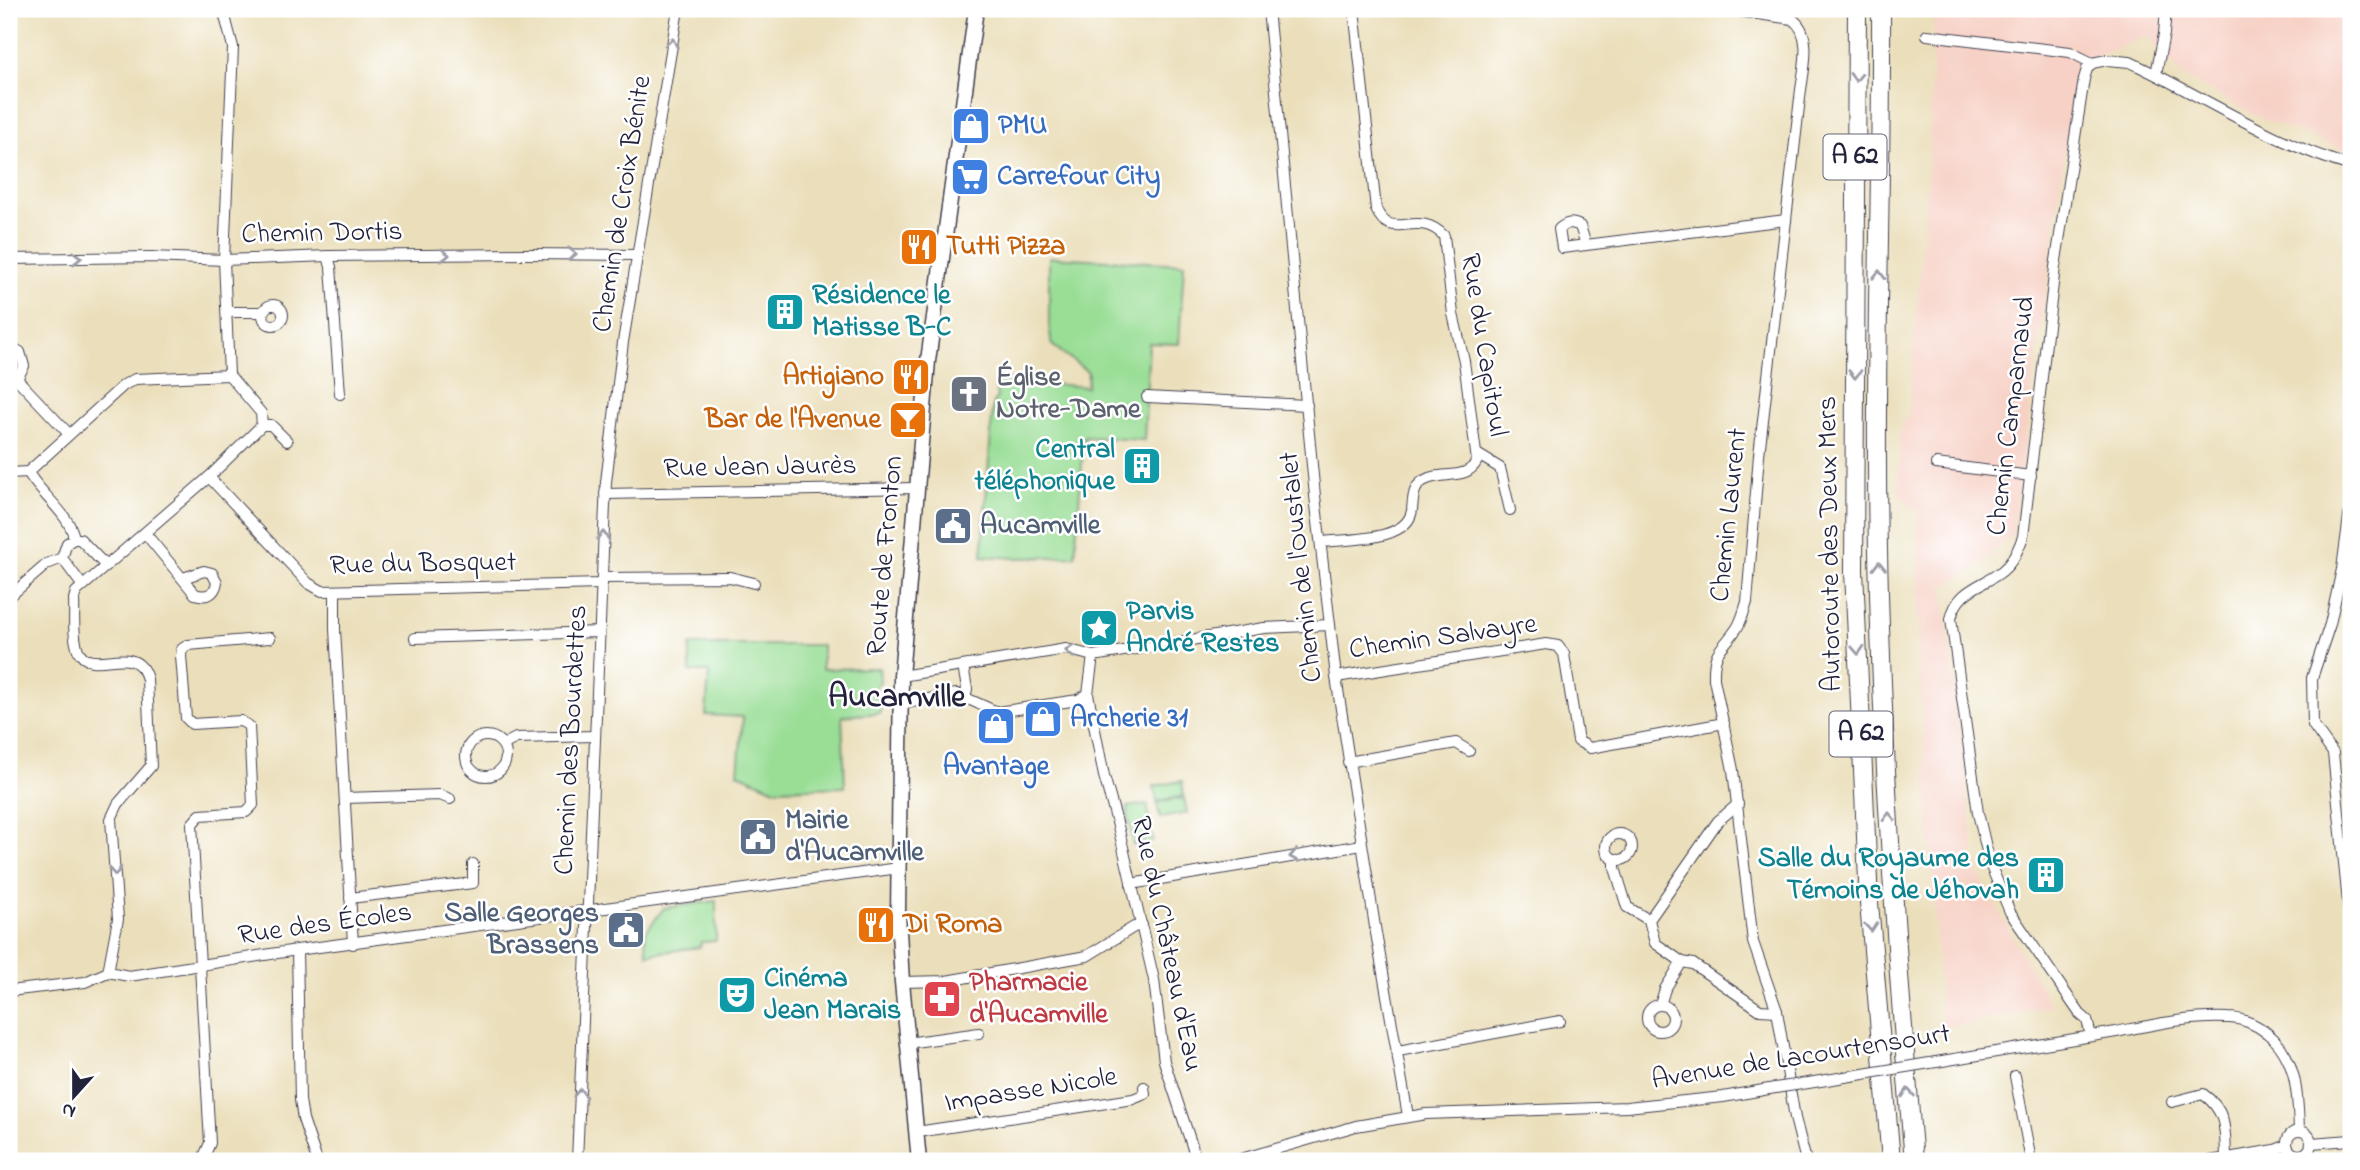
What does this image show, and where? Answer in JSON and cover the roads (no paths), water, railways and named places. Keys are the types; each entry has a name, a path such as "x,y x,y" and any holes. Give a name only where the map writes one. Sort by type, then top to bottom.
{"highway":[{"name":"Autoroute des Deux Mers","path":"1857,9 1854,571 1869,903 1891,1161"},
{"name":"Autoroute des Deux Mers","path":"1881,9 1877,466 1879,570 1893,900 1914,1161"}],"main road":[{"name":"Route de Fronton","path":"919,1161 902,982 899,868 901,676 922,415 976,9"}],"street":[{"path":"223,9 233,47 224,260 229,375 261,413 262,425"},
{"name":"Chemin de Croix Bénite","path":"615,406 678,9"},
{"name":"Chemin de l'Oustalet","path":"1268,9 1336,677 1408,1116"},
{"name":"Rue du Capitoul","path":"1322,542 1389,534 1401,529 1410,519 1413,494 1421,482 1466,473 1474,468 1477,461 1464,361 1453,314 1444,236 1436,227 1427,223 1393,226 1380,218 1376,209 1354,9"},
{"name":"Chemin Laurent","path":"1723,9 1792,19 1800,25 1805,39 1759,455 1747,602 1742,620 1717,652 1714,678 1738,804 1753,942 1777,1011 1795,1118 1806,1161"},
{"path":"2156,74 2166,9"},
{"path":"1927,35 2070,52 2092,63 2107,60 2130,62 2272,137 2320,157 2351,166"},
{"name":"Chemin Camparnaud","path":"2091,1036 2087,1020 2080,1014 2010,912 1990,864 1978,813 1951,619 1963,594 2002,571 2018,552 2023,537 2055,267 2084,79 2092,63"},
{"path":"1586,245 1786,220"},
{"name":"Chemin Dortis","path":"9,259 150,257 224,260 526,254 637,256"},
{"path":"328,256 340,394"},
{"path":"227,313 263,312"},
{"path":"9,346 20,352 23,359 22,373 13,380 68,433"},
{"path":"9,473 28,472 68,433 124,385 135,379 229,375"},
{"path":"1147,397 1307,405"},
{"name":"Chemin des Bourdettes","path":"577,1161 605,494 615,406"},
{"path":"108,972 118,919 111,818 118,804 151,765 147,679 144,669 132,660 93,661 85,659 78,651 74,599 76,592 209,477 262,425 271,425 287,441"},
{"path":"1477,454 1500,468 1510,510"},
{"path":"1936,464 2031,475"},
{"path":"28,472 37,487 69,523 74,539"},
{"name":"Rue du Bosquet","path":"209,477 308,583 322,592 730,577 754,583"},
{"path":"2351,483 2342,569 2330,624 2312,678 2313,725 2333,754 2351,933"},
{"name":"Rue Jean Jaurès","path":"605,494 916,488"},
{"path":"145,533 183,578"},
{"path":"9,597 47,564 62,558 67,543 74,539 80,539 105,565"},
{"path":"62,558 82,585"},
{"path":"335,592 353,944"},
{"path":"901,676 1066,649 1093,656 1264,628 1330,625"},
{"path":"415,638 599,632"},
{"path":"202,1161 210,1143 192,824 201,815 246,812 253,805 248,726 242,721 192,724 186,718 181,656 182,649 188,645 270,638"},
{"name":"Chemin Salvayre","path":"1336,677 1546,644 1559,646 1564,654 1578,741 1590,748 1724,723"},
{"name":"Rue du Château d'Eau","path":"1093,656 1088,694 1104,776 1158,997 1164,1061 1197,1161"},
{"path":"963,666 967,689 965,697"},
{"path":"900,704 957,695 997,712 1078,700 1088,694"},
{"path":"503,745 516,738 595,736"},
{"path":"493,737 503,745 506,751 505,764 496,773 477,773 468,764 467,751 474,740 493,737"},
{"path":"1348,762 1456,743 1469,751"},
{"path":"345,798 440,796 450,799"},
{"path":"1649,920 1718,821 1738,804"},
{"path":"1131,884 1362,845"},
{"path":"1615,859 1615,869 1627,907 1649,920 1655,943 1682,962 1693,964 1760,1010 1777,1011"},
{"path":"350,898 473,883 473,864"},
{"name":"Rue des Écoles","path":"9,991 85,982 108,972 129,976 297,950 899,868"},
{"path":"902,982 946,981 1087,956 1134,927 1142,925"},
{"path":"297,950 300,1100 303,1119 317,1161"},
{"path":"1660,1005 1665,989 1682,962"},
{"path":"2080,1014 2080,1038"},
{"name":"Avenue de Lacourtensourt","path":"1234,1161 1356,1126 1408,1116 1627,1107 1723,1097 2204,1018 2230,1018 2249,1022 2266,1032 2281,1046 2291,1064 2299,1131"},
{"path":"1398,1051 1560,1021"},
{"path":"907,1043 979,1033"},
{"path":"2015,1076 2031,1161"},
{"name":"Impasse Nicole","path":"916,1132 1133,1099 1145,1094 1144,1087"},
{"path":"2172,1102 2203,1094 2216,1103 2224,1122 2227,1158"},
{"path":"2210,1161 2275,1150 2287,1145 2291,1133 2299,1131 2306,1133 2311,1143 2301,1158 2287,1145"},
{"path":"2311,1143 2351,1140"}],"place":[{"name":"PMU","path":"971,126"},
{"name":"Carrefour City","path":"970,177"},
{"name":"Tutti Pizza","path":"919,247"},
{"name":"Résidence le Matisse B-C","path":"785,312"},
{"name":"Artigiano","path":"911,377"},
{"name":"Église Notre-Dame","path":"969,394"},
{"name":"Bar de l'Avenue","path":"908,420"},
{"name":"Central téléphonique","path":"1142,466"},
{"name":"Aucamville","path":"953,526"},
{"name":"Parvis André Restes","path":"1099,628"},
{"name":"Archerie 31","path":"1043,719"},
{"name":"Avantage","path":"996,726"},
{"name":"Mairie d'Aucamville","path":"758,837"},
{"name":"Salle du Royaume des Témoins de Jéhovah","path":"2046,875"},
{"name":"Di Roma","path":"876,925"},
{"name":"Salle Georges Brassens","path":"626,930"},
{"name":"Cinéma Jean Marais","path":"737,995"},
{"name":"Pharmacie d'Aucamville","path":"942,999"}],"district":[{"name":"Aucamville","path":"897,698"}]}
